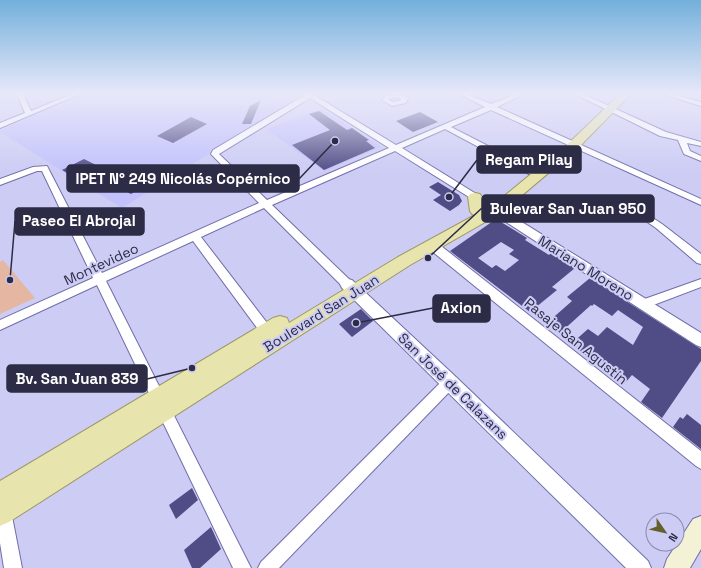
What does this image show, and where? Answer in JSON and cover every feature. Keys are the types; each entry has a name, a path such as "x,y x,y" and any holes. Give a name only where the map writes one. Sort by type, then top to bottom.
{"main road":[{"name":"Boulevard San Juan","path":"1,506 162,403 350,288 415,244 484,206 500,199 532,172 571,143 594,121"},
{"name":"Boulevard San Juan","path":"162,403 267,332 432,245 571,143"},
{"path":"676,568 701,527"}],"street":[{"path":"0,126 14,121"},
{"name":"San José de Calazans","path":"267,121 215,154 350,288 450,382 641,568"},
{"name":"Mariano Moreno","path":"352,121 484,206 701,341"},
{"name":"Montevideo","path":"0,325 265,204 457,121"},
{"path":"520,121 701,202"},
{"path":"634,121 663,134 701,144"},
{"path":"444,126 532,172"},
{"path":"682,140 687,152 701,158"},
{"path":"0,182 36,169 44,168 101,279 242,568"},
{"path":"624,202 659,226 701,260"},
{"path":"195,236 267,332"},
{"name":"Pasaje San Agustín","path":"432,245 701,461"},
{"path":"643,304 701,283"},
{"path":"267,568 450,382"},
{"path":"1,506 13,568"}],"shaded area":[{"path":"22,121 262,121 122,208 0,132 0,130"},
{"path":"290,121 340,121 381,147 324,171 266,129"},
{"path":"3,260 35,298 0,314 0,262"}],"building":[{"path":"185,121 199,121 207,124 173,143 157,136"},
{"path":"244,121 252,121 251,124 242,124"},
{"path":"318,121 333,121 347,130 352,128 369,140 366,141 375,148 324,170 292,145 330,130"},
{"path":"396,121 435,121 438,122 413,132"},
{"path":"84,159 104,169 82,182 62,170"},
{"path":"149,174 153,180 131,194 123,190"},
{"path":"438,182 459,195 462,201 450,211 433,200 441,195 429,187"},
{"path":"496,219 527,238 525,240 549,255 551,253 575,268 552,287 557,290 530,312 450,251","holes":["501,242 514,250 509,254 519,260 505,271 496,265 492,268 478,258"]},
{"path":"590,278 701,349 701,361 662,418 641,402 650,389 632,375 624,384 571,344 588,329 598,336 607,327 633,345 643,327 618,310 612,316 594,304 560,333 547,323 572,301 567,297"},
{"path":"361,309 373,321 352,337 339,324"},
{"path":"687,414 701,425 701,449 673,427 680,417 683,419"},
{"path":"192,488 198,500 176,519 169,505"},
{"path":"211,527 221,549 200,568 192,568 184,550"}],"place":[{"name":"IPET N° 249 Nicolás Copérnico","path":"335,141"},
{"name":"Regam Pilay","path":"449,197"},
{"name":"Bulevar San Juan 950","path":"428,258"},
{"name":"Paseo El Abrojal","path":"10,280"},
{"name":"Axion","path":"356,323"},
{"name":"Bv. San Juan 839","path":"192,368"}]}
